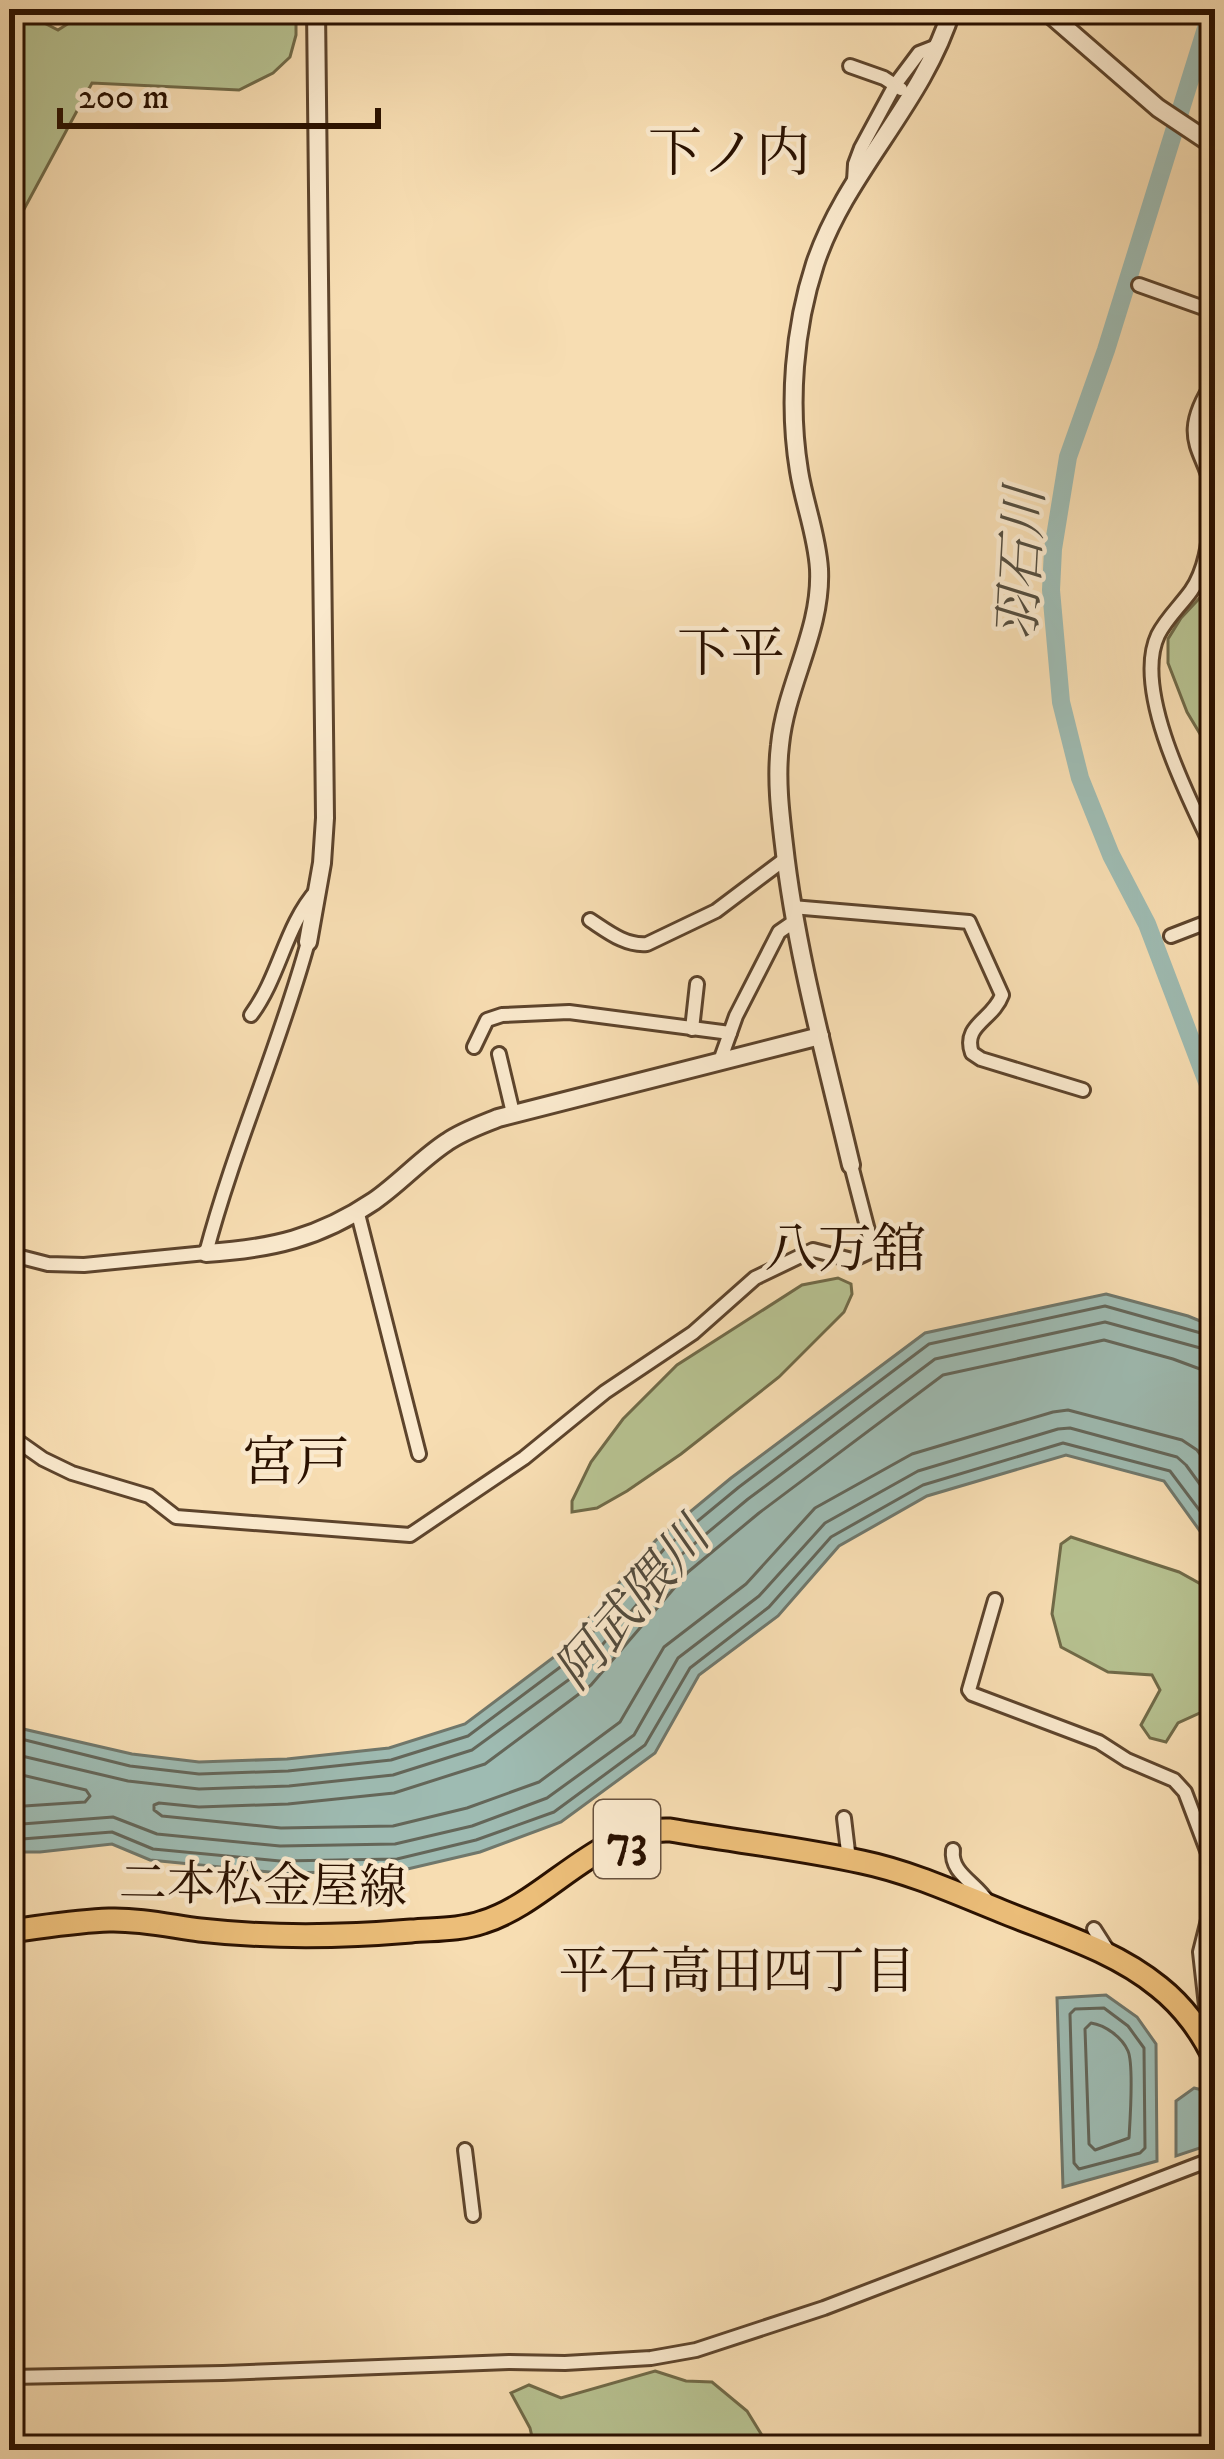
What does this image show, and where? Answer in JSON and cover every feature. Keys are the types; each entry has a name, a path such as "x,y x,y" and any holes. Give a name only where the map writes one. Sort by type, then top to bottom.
{"main road":[{"name":"二本松金屋線","path":"9,1931 111,1920 267,1936 464,1928 518,1907 606,1848 655,1829 898,1871 990,1907 1113,1958 1159,1987 1181,2008 1213,2055"}],"street":[{"path":"206,1252 308,942 322,863 316,9"},
{"path":"9,1435 72,1473 149,1496 176,1517 410,1535 693,1333 755,1278 813,1250 852,1260 869,1252 871,1241 793,915 779,800 780,742 816,613 819,568 799,472 794,387 815,266 842,203 927,73 952,9"},
{"path":"1044,9 1161,110 1215,146"},
{"path":"854,183 861,148 895,86 919,53 938,46"},
{"path":"850,66 884,78 912,96"},
{"path":"1139,285 1215,312"},
{"path":"1215,380 1203,401 1193,441 1213,500 1204,561 1193,588 1159,634 1150,679 1162,731 1215,853"},
{"path":"590,920 626,942 646,944 736,899 785,859"},
{"path":"251,1015 271,981 300,909 318,889"},
{"path":"720,1061 779,932 793,915"},
{"path":"793,915 969,922 1002,995 969,1034 971,1053 1083,1090"},
{"path":"1171,936 1215,919"},
{"path":"692,1029 698,984"},
{"path":"474,1048 488,1020 502,1015 568,1012 730,1033"},
{"path":"10,1259 84,1264 285,1244 375,1200 451,1139 513,1113 820,1036"},
{"path":"500,1054 513,1113"},
{"path":"358,1210 419,1454"},
{"path":"995,1600 969,1690 972,1694 1099,1742 1174,1780 1185,1792 1214,1880 1200,1952 1213,2055"},
{"path":"844,1818 849,1860"},
{"path":"953,1850 952,1861 990,1907"},
{"path":"1094,1930 1113,1958"},
{"path":"465,2150 472,2215"},
{"path":"9,2377 566,2363 674,2354 824,2308 1215,2158"}],"green space":[{"path":"9,9 22,9 58,30 91,9 296,9 296,35 290,57 273,73 239,90 92,83 9,237"},
{"path":"1215,560 1215,759 1187,712 1168,663 1168,639 1208,589"},
{"path":"838,1278 851,1284 844,1312 779,1377 627,1491 597,1508 572,1512 572,1501 591,1462 623,1419 677,1365 802,1285"},
{"path":"1071,1537 1179,1572 1215,1592 1215,1706 1178,1723 1166,1742 1150,1738 1141,1725 1160,1690 1152,1675 1108,1672 1061,1647 1052,1614 1061,1544"},
{"path":"655,2371 686,2381 712,2382 747,2411 771,2450 535,2450 530,2428 511,2393 529,2385 561,2398"}],"water":[{"name":"阿武隈川","path":"1106,1294 1215,1327 1215,1552 1164,1481 1066,1455 927,1496 839,1546 778,1616 699,1675 655,1753 561,1822 480,1852 399,1871 280,1873 150,1860 112,1844 9,1852 9,1720 19,1728 132,1754 199,1762 389,1748 465,1724 558,1654 656,1540 925,1333"},
{"path":"1106,1995 1137,2017 1156,2044 1157,2161 1063,2187 1057,1998"},
{"path":"1194,2088 1215,2093 1215,2143 1176,2156 1176,2101"}],"waterway":[{"name":"羽石川","path":"1212,9 1068,457 1051,590 1061,702 1080,778 1111,855 1147,924 1212,1095 1215,1116"}],"district":[{"name":"下ノ内","path":"729,152"},
{"name":"下平","path":"731,652"},
{"name":"八万舘","path":"845,1248"},
{"name":"宮戸","path":"296,1461"},
{"name":"平石高田四丁目","path":"737,1970"}]}
